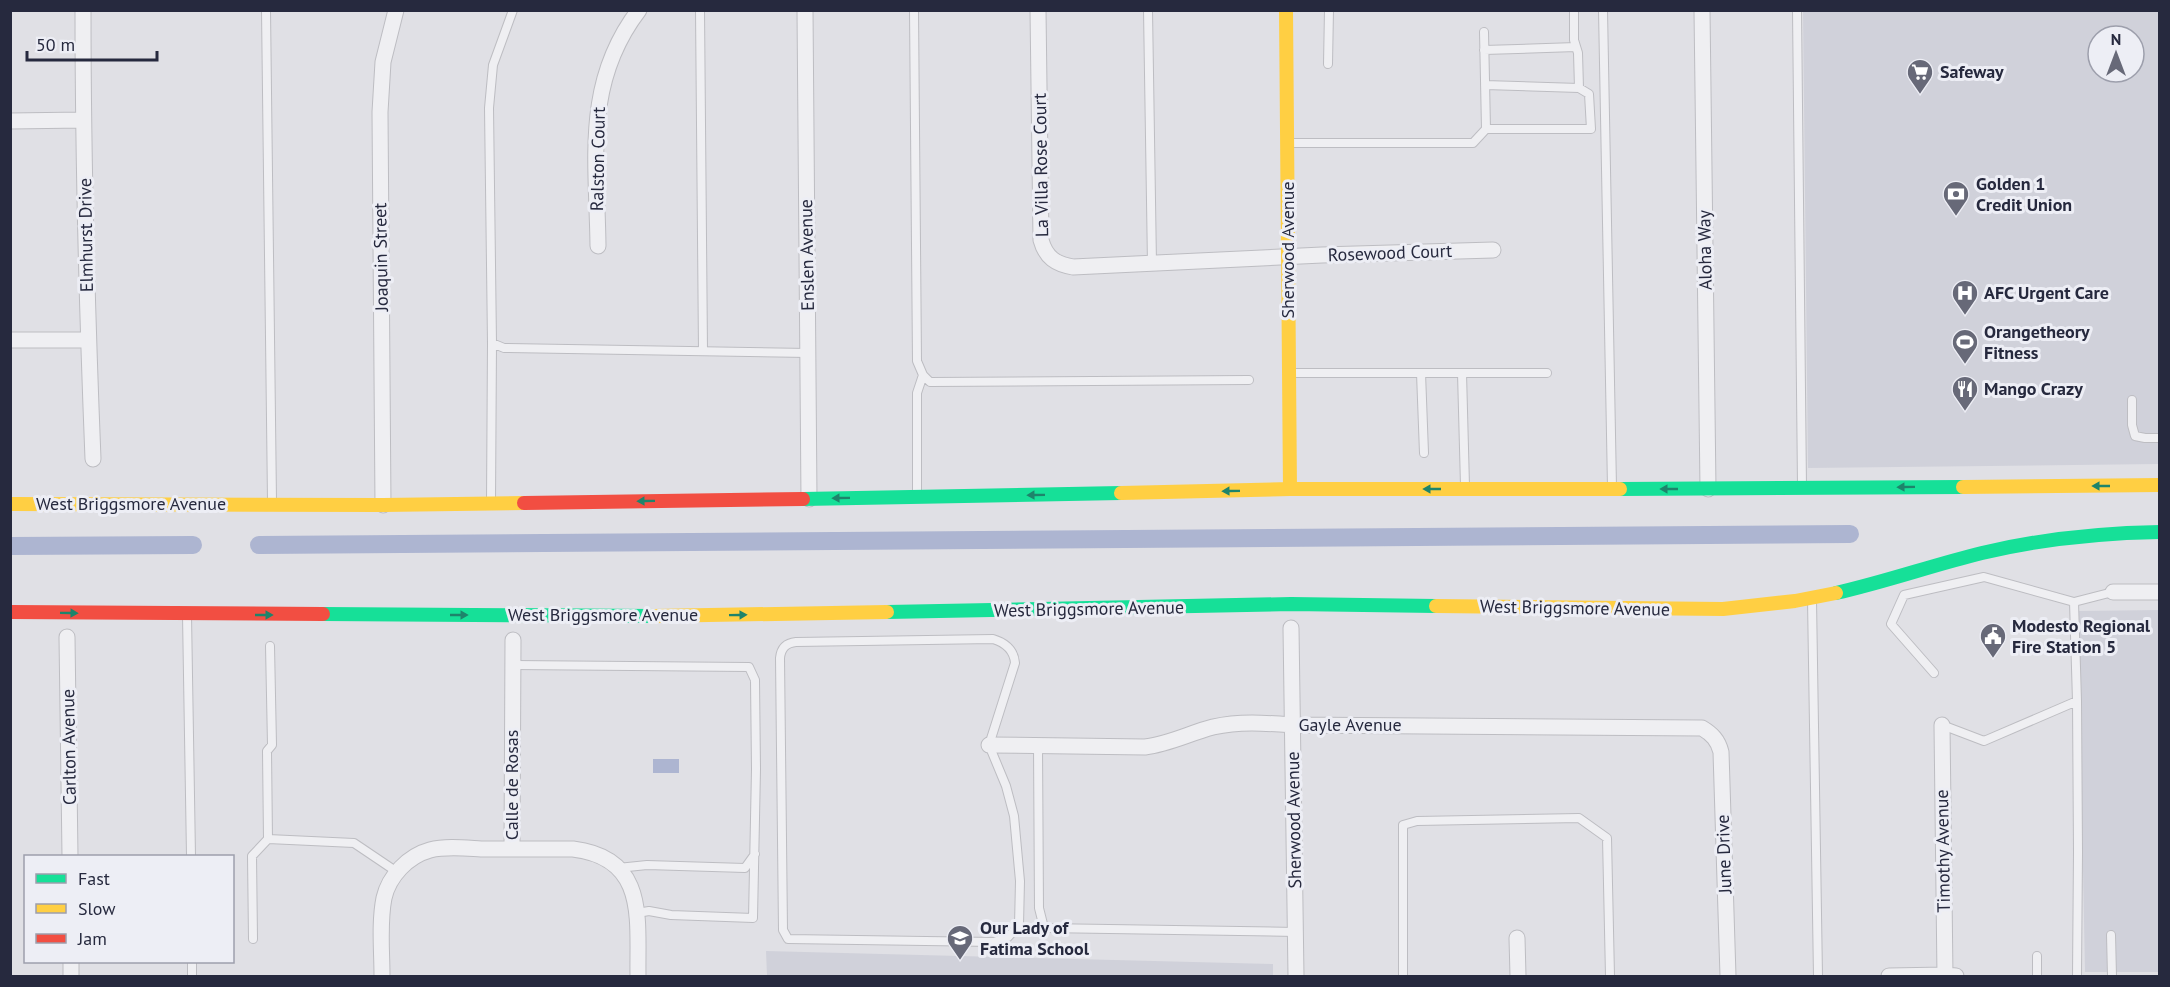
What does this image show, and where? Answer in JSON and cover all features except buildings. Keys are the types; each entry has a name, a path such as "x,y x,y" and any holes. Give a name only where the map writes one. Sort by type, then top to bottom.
{"main road":[{"name":"Sherwood Avenue","path":"1286,10 1290,489"},
{"name":"West Briggsmore Avenue","path":"10,504 490,503 1290,489 1708,489 2160,485"},
{"name":"West Briggsmore Avenue","path":"10,612 675,616 1290,604 1723,609 1772,605 1812,598 2012,546 2105,533 2160,532"}],"street":[{"name":"Elmhurst Drive","path":"83,10 83,120 93,459"},
{"name":"Joaquin Street","path":"384,504 380,112 382,62 396,10"},
{"name":"Ralston Court","path":"598,246 596,117 609,61 623,32 639,10"},
{"name":"Enslen Avenue","path":"805,10 810,499"},
{"name":"La Villa Rose Court","path":"1038,10 1041,240 1051,259 1061,265 1073,267 1288,258"},
{"name":"Aloha Way","path":"1702,10 1708,489"},
{"path":"10,121 83,120"},
{"name":"Rosewood Court","path":"1288,258 1493,250"},
{"path":"10,340 88,340"},
{"path":"2113,592 2160,592"},
{"name":"Sherwood Avenue","path":"1291,628 1296,976"},
{"name":"Carlton Avenue","path":"68,637 70,855"},
{"name":"Calle de Rosas","path":"513,640 512,849 586,851 606,858 618,868 627,879 635,898 638,976"},
{"name":"Gayle Avenue","path":"990,745 1134,748 1156,745 1212,728 1248,722 1292,725 1702,728 1713,734"},
{"name":"Timothy Avenue","path":"1942,725 1949,976"},
{"name":"June Drive","path":"1713,734 1721,752 1728,976"},
{"path":"382,976 384,897 388,885 407,862 431,850 446,848 512,849"},
{"path":"1517,938 1518,976"},
{"path":"1889,976 1949,976"}],"lane":[{"path":"266,10 272,504"},
{"path":"490,503 492,343 489,108 494,65 513,10"},
{"path":"700,10 703,351"},
{"path":"914,10 917,362 923,375 930,382 1249,380"},
{"path":"1148,10 1152,264"},
{"path":"1329,10 1329,63"},
{"path":"1574,10 1574,40 1578,53 1579,88"},
{"path":"1603,10 1612,489"},
{"path":"1797,10 1802,488"},
{"path":"1287,142 1473,143 1486,129 1484,32"},
{"path":"1484,51 1576,47"},
{"path":"1485,85 1579,88 1589,94 1591,129 1486,129"},
{"path":"492,343 504,348 808,353"},
{"path":"1289,373 1547,373"},
{"path":"1422,373 1424,453"},
{"path":"1462,373 1465,489"},
{"path":"917,497 917,393 923,375"},
{"path":"2132,400 2132,425 2135,436 2160,438"},
{"path":"1934,673 1891,624 1904,595 1984,577 2074,602 2113,592"},
{"path":"1812,598 1818,976"},
{"path":"2074,602 2077,701 2077,976"},
{"path":"187,614 191,855"},
{"path":"993,639 1000,641 1012,650 1015,663 990,745 1006,786 1017,833 1020,882 1019,925 1014,933 994,942 788,939 783,930 780,658 785,645 796,642 993,639"},
{"path":"253,939 252,856 268,839 267,751 272,745 270,646"},
{"path":"513,665 748,667 755,680 753,918 671,915 649,911 637,913"},
{"path":"1942,725 1984,741 2077,701"},
{"path":"1038,746 1039,908 1044,928 1296,932"},
{"path":"1403,976 1403,825 1417,821 1579,818 1607,838 1610,976"},
{"path":"268,839 354,843 397,872"},
{"path":"618,868 646,865 745,868 755,854"},
{"path":"2111,935 2112,976"},
{"path":"2037,956 2037,976"}],"shaded area":[{"path":"1803,11 2159,11 2159,464 1808,468"},
{"path":"2159,610 2159,972 2085,972 2078,611"},
{"name":"Our Lady of Fatima School","path":"766,951 1273,964 1273,976 767,976"}],"water":[{"path":"653,759 679,759 679,773 653,773"}],"waterway":[{"path":"259,545 1850,534"},
{"path":"10,546 193,545"}],"traffic: fast":[{"path":"1620,489 1963,487"},
{"path":"803,499 1121,493"},
{"path":"1836,593 2004,548 2071,538 2160,532"},
{"path":"887,612 1291,604 1436,606"},
{"path":"323,614 654,616"}],"traffic: slow":[{"path":"1286,10 1290,489"},
{"path":"1963,487 2160,485"},
{"path":"1121,493 1290,489 1620,489"},
{"path":"10,504 524,503"},
{"path":"1436,606 1723,609 1795,601 1836,593"},
{"path":"654,616 887,612"}],"traffic: jam":[{"path":"524,503 803,499"},
{"path":"10,612 323,614"}],"place":[{"name":"Safeway","path":"1920,95"},
{"name":"Golden 1 Credit Union","path":"1956,217"},
{"name":"AFC Urgent Care","path":"1965,316"},
{"name":"Orangetheory Fitness","path":"1965,365"},
{"name":"Mango Crazy","path":"1965,412"},
{"name":"Modesto Regional Fire Station 5","path":"1993,659"},
{"name":"Our Lady of Fatima School","path":"960,961"}]}
